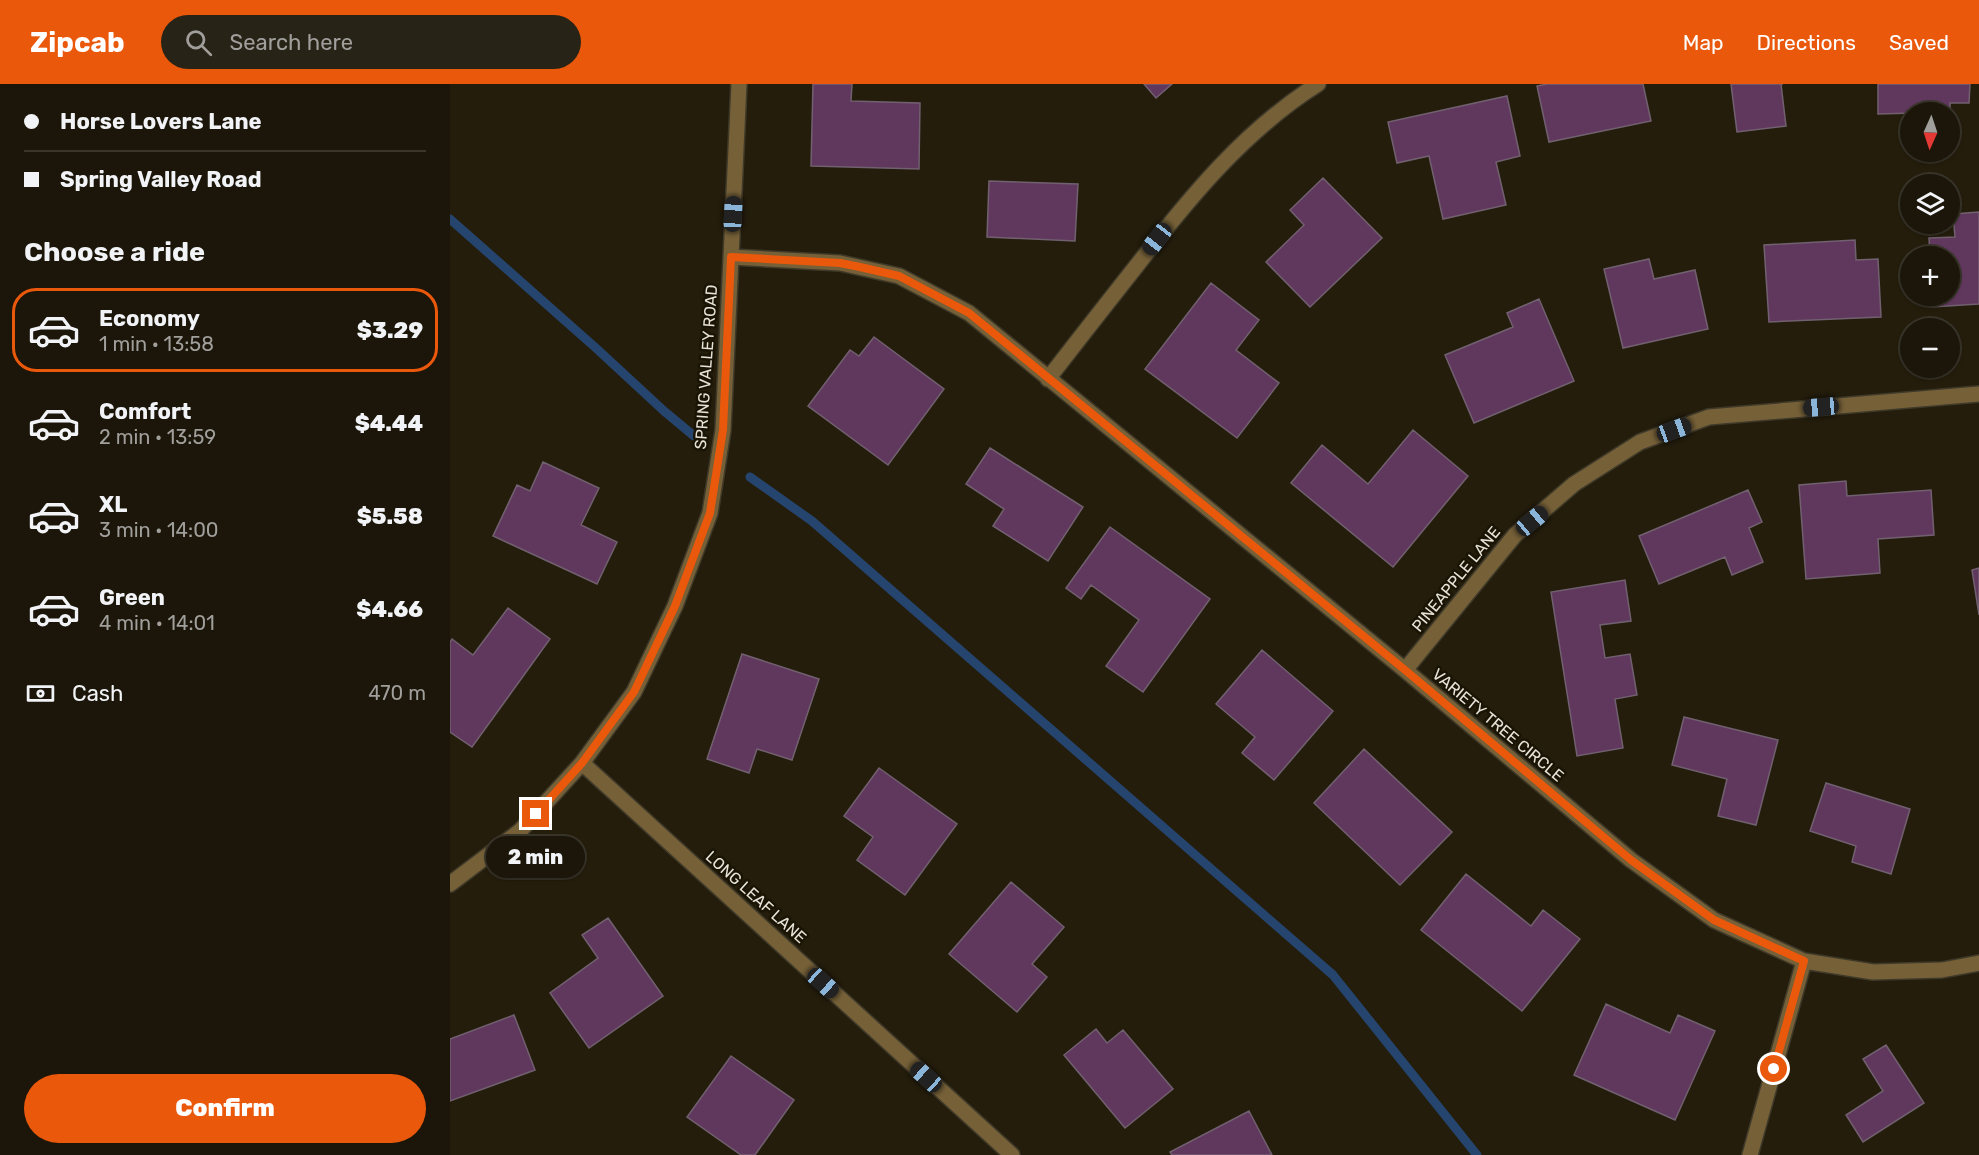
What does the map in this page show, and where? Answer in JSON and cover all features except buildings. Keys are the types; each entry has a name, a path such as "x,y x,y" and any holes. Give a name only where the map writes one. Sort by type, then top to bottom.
{"street":[{"name":"SPRING VALLEY ROAD","path":"450,884 520,831 582,763 634,692 675,606 710,513 723,430 739,84"},
{"path":"1048,379 1184,204 1247,138 1300,95 1318,84"},
{"name":"VARIETY TREE CIRCLE","path":"731,257 840,263 899,276 969,313 1405,670 1631,860 1714,920 1804,961 1873,972 1942,970 1979,963"},
{"name":"PINEAPPLE LANE","path":"1405,670 1515,535 1574,484 1640,442 1709,417 1979,394"},
{"name":"LONG LEAF LANE","path":"582,763 1012,1155"},
{"path":"1750,1155 1804,961"}],"waterway":[{"path":"450,219 694,436"},
{"path":"750,477 812,521 1333,975 1477,1155"}],"route":[{"path":"536,814 582,763 634,692 675,606 710,513 723,430 731,257 840,263 899,276 969,313 1405,670 1631,860 1714,920 1804,961 1774,1069"}]}
